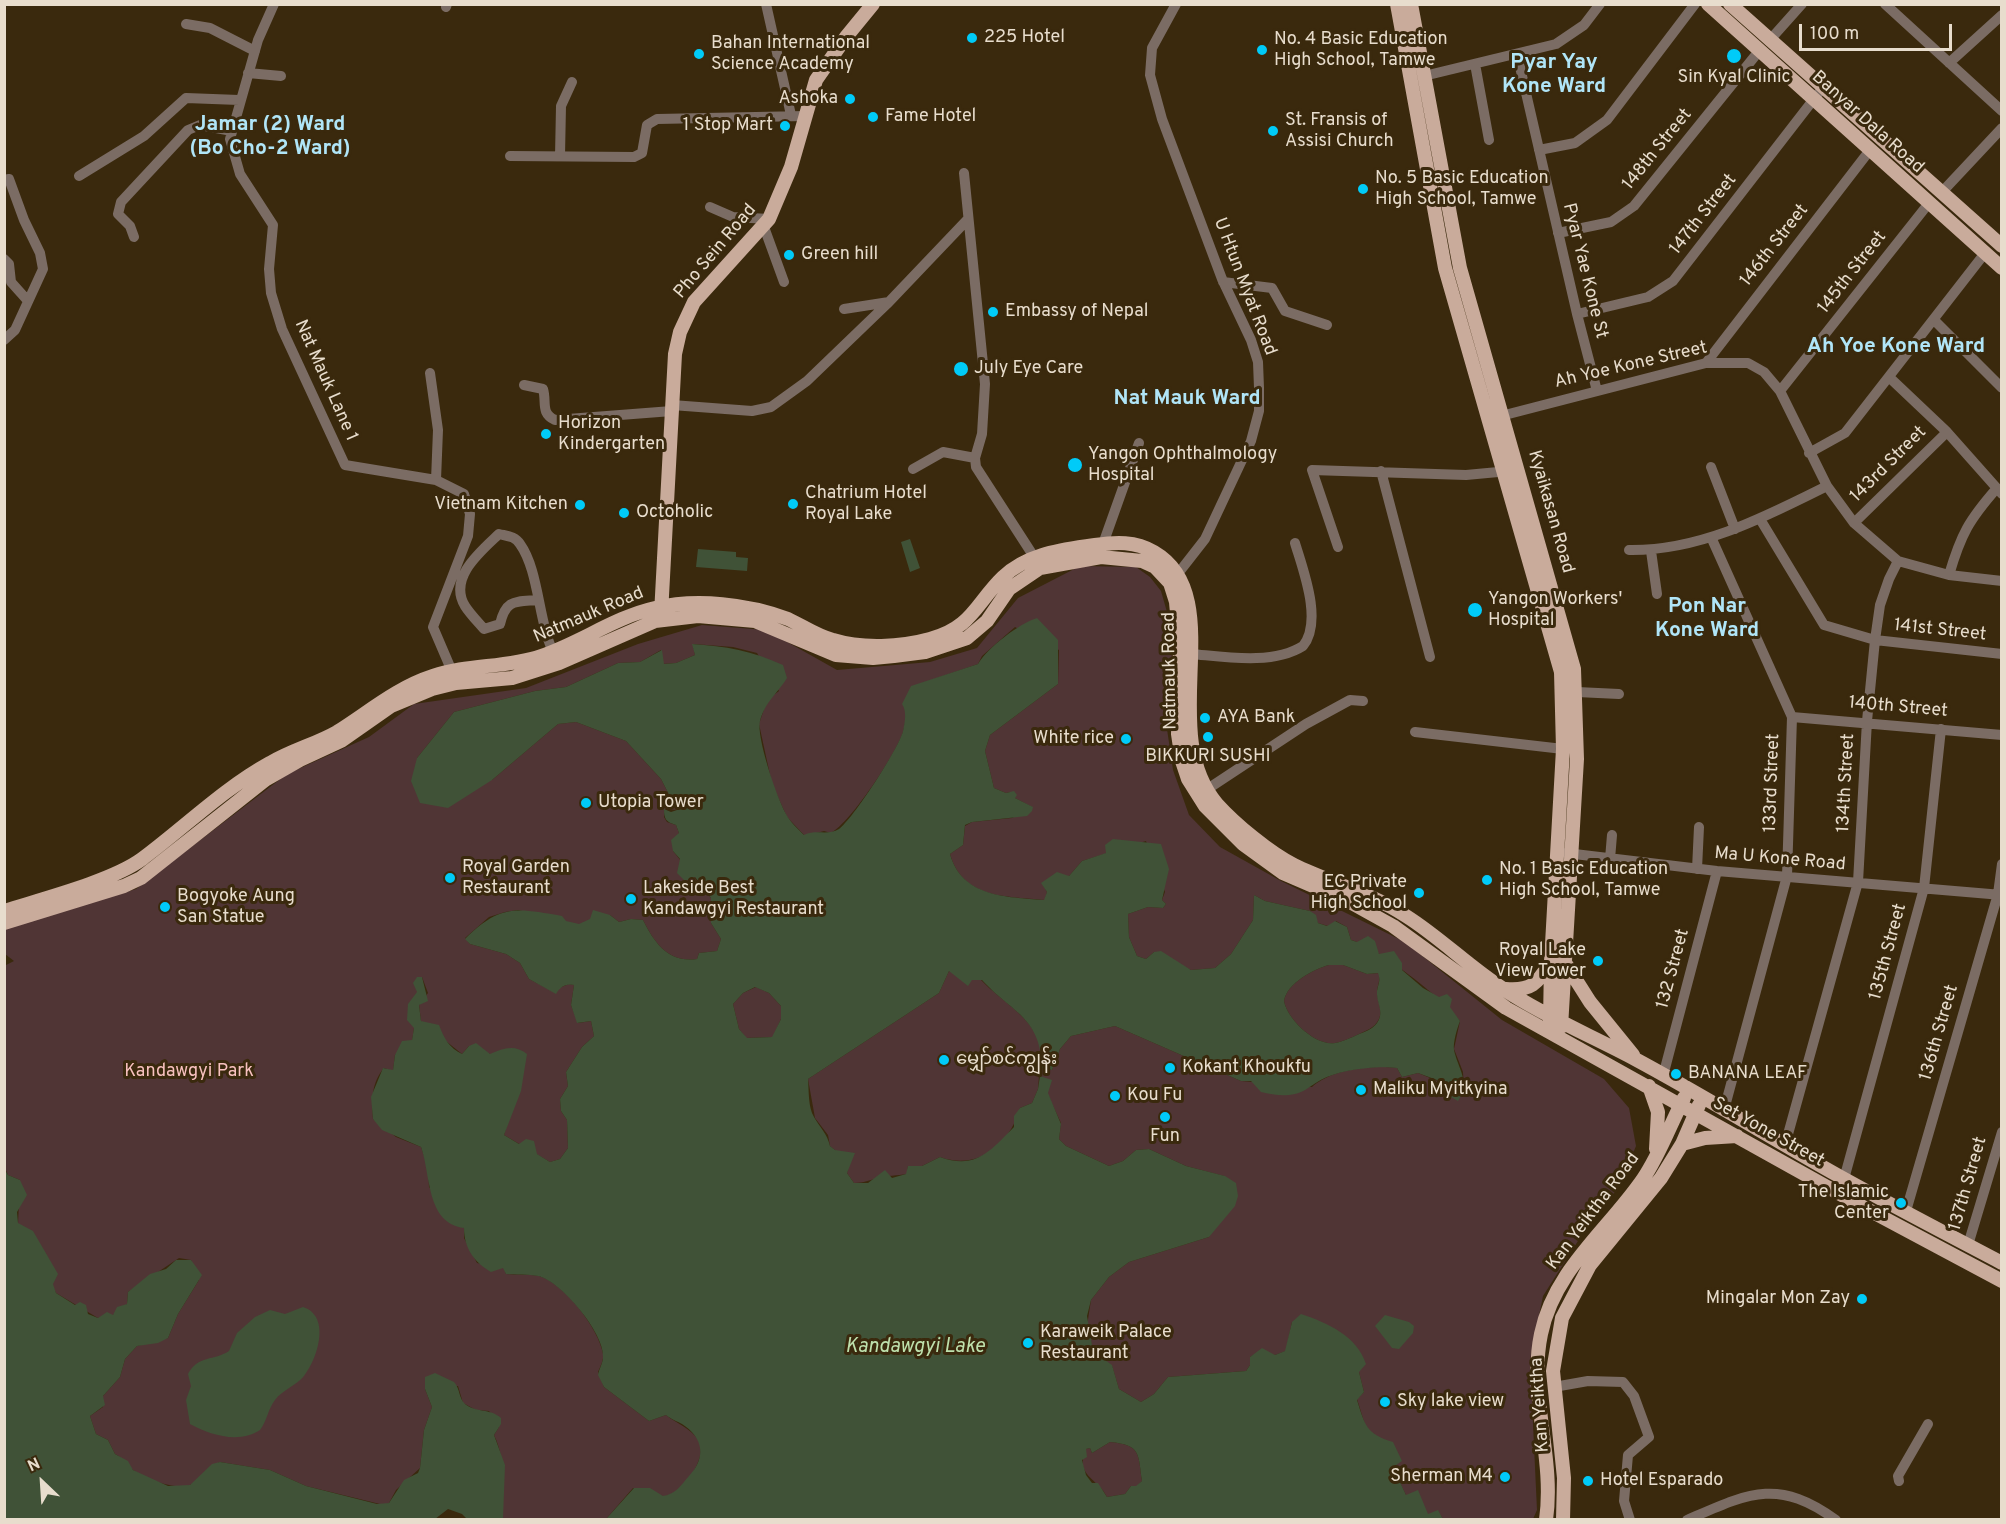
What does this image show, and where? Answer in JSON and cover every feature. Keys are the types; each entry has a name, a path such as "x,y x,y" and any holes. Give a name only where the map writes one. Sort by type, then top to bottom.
{"main road":[{"name":"Pho Sein Road","path":"660,613 675,354 680,332 690,309 717,275 767,223 790,167 798,116 816,80 846,37 873,4"},
{"name":"Kyaikasan Road","path":"1397,4 1445,268 1561,672 1563,749 1557,852 1555,1035"},
{"name":"Kyaikasan Road","path":"1411,4 1460,268 1504,414 1574,669 1577,692 1572,853 1557,961"},
{"name":"Banyar Dala Road","path":"1708,4 2001,268"},
{"name":"Banyar Dala Road","path":"1730,4 2001,246"},
{"name":"Natmauk Road","path":"1037,562 1058,550 1131,543 1150,549 1168,562 1174,579 1189,606 1192,654 1188,710 1190,745 1202,792 1211,815 1268,864 1392,926 1506,1008 1555,1035"},
{"name":"Natmauk Road","path":"4,911 120,871 141,860 237,783 271,762 336,733 400,690 428,678 455,677 519,663 556,658 612,624 660,613 686,604 784,618 839,642 886,645 924,640 962,626 970,619 999,580 1019,565 1089,558 1120,558 1142,561 1174,579"},
{"name":"Natmauk Road","path":"1174,579 1180,626 1179,748 1188,779 1287,862 1355,888 1401,912 1503,989 1556,1019"},
{"name":"Natmauk Road","path":"4,923 124,886 163,862 265,780 300,760 341,741 391,706 455,677"},
{"path":"194,818 206,826"},
{"path":"1503,989 1523,990 1538,981 1557,961 1603,1020 1639,1061"},
{"name":"Set Yone Street","path":"1556,1019 1639,1061 1844,1179 2001,1263"},
{"name":"Set Yone Street","path":"1555,1035 2001,1281"},
{"path":"1649,1086 1658,1112 1655,1160"},
{"name":"Kan Yeiktha Road","path":"1546,1520 1547,1479 1536,1369 1541,1334 1550,1308 1573,1264 1612,1227 1655,1160 1687,1090"},
{"name":"Kan Yeiktha","path":"1565,1517 1554,1387 1554,1360 1562,1318 1612,1227 1661,1178 1682,1144 1702,1098"},
{"path":"1682,1144 1705,1138 1737,1136"}],"street":[{"name":"Nat Mauk Lane 1","path":"274,4 239,100 230,139 240,174 273,225 270,281 282,329 345,465 436,480 464,494 470,514 468,536 433,627 455,677"},
{"path":"510,156 634,157 642,153 647,125 657,119 798,116 766,4"},
{"name":"U Htun Myat Road","path":"1174,579 1205,539 1251,441 1259,411 1258,362 1251,340 1223,282 1162,119 1150,75 1152,48 1176,4"},
{"path":"1424,76 1556,44 1584,25 1600,4"},
{"path":"1539,150 1575,143 1606,120 1695,4"},
{"path":"1769,41 1802,4"},
{"path":"1885,4 2001,111"},
{"path":"1896,14 1905,4"},
{"path":"1949,63 2001,15"},
{"path":"186,24 210,28 255,51"},
{"name":"148th Street","path":"1558,233 1611,222 1634,206 1759,51"},
{"name":"Pyar Yae Kone St","path":"1517,54 1577,314 1598,391"},
{"path":"1475,64 1490,140"},
{"path":"248,73 281,76"},
{"path":"560,156 561,106 572,82"},
{"name":"147th Street","path":"1577,314 1648,297 1674,281 1824,86"},
{"path":"79,176 144,136 186,98 239,100"},
{"path":"134,237 130,226 118,214 121,202 188,130 200,125 232,131"},
{"path":"1942,192 2001,128"},
{"name":"146th Street","path":"1706,363 1870,150"},
{"path":"964,173 985,384 982,434 975,458 976,468 1037,562"},
{"path":"4,180 9,179 44,268 15,330 4,340"},
{"name":"145th Street","path":"1780,391 1929,203"},
{"path":"710,207 732,217 767,223 784,282"},
{"path":"524,385 543,389 544,410 548,417 555,420 672,408 752,411 771,407 807,381 889,302 968,219"},
{"path":"1809,453 1845,433 1935,321 1985,253"},
{"path":"4,260 9,264 11,282 28,301"},
{"path":"1223,282 1272,288 1285,311 1327,326"},
{"path":"844,309 889,302"},
{"path":"1935,321 2001,388"},
{"name":"Ah Yoe Kone Street","path":"1490,420 1504,414 1706,363 1748,363 1764,372 1780,391 1827,486 1854,523 1898,561 1949,575 2001,581"},
{"path":"430,373 438,430 436,480"},
{"path":"1890,378 1947,432 1999,491 1972,516 1961,535 1949,575"},
{"name":"143rd Street","path":"1854,523 1947,432"},
{"path":"1103,544 1138,443"},
{"path":"913,469 943,452 975,458"},
{"path":"1711,467 1735,529"},
{"path":"1338,548 1312,470 1466,475 1504,473 1519,469"},
{"path":"1380,471 1430,657"},
{"path":"1629,550 1651,550 1711,537 1760,519 1827,486"},
{"name":"141st Street","path":"1760,519 1824,625 1875,640 2001,654"},
{"path":"538,600 511,603 504,609 500,624 484,629 464,605 459,588 465,571 499,534 514,538 520,544 538,600 556,658"},
{"name":"133rd Street","path":"1711,537 1792,717 1787,876 1724,1110"},
{"path":"1192,654 1231,658 1280,655 1303,646 1312,614 1307,583 1295,543"},
{"path":"1651,550 1657,594"},
{"name":"134th Street","path":"1785,1145 1858,882 1867,721 1875,640 1881,605 1889,579 1898,561"},
{"path":"1577,692 1619,694"},
{"path":"1202,792 1306,724 1350,699 1363,701"},
{"name":"140th Street","path":"1792,717 1867,721 2001,735"},
{"name":"135th Street","path":"1844,1179 1924,888 1941,729"},
{"path":"1415,732 1563,749"},
{"path":"1697,869 1700,827"},
{"path":"1610,859 1612,835"},
{"name":"Ma U Kone Road","path":"1557,852 1717,872 2000,894"},
{"name":"136th Street","path":"1906,1211 2000,894 2001,864"},
{"name":"132 Street","path":"1663,1076 1717,872"},
{"name":"137th Street","path":"1968,1245 2001,1132"},
{"path":"1554,1387 1588,1381 1623,1382 1634,1396 1649,1430 1649,1437 1628,1455 1624,1501 1630,1520"},
{"path":"1899,1481 1898,1476 1928,1424"},
{"path":"1689,1519 1755,1493 1778,1493 1804,1501 1836,1520"}],"green space":[{"name":"Kandawgyi Park","path":"1080,566 1136,567 1150,577 1161,591 1169,619 1172,652 1167,729 1173,770 1189,815 1220,847 1281,881 1405,942 1502,1020 1604,1079 1629,1108 1636,1146 1619,1187 1590,1222 1543,1296 1530,1360 1537,1510 1533,1519 1443,1519 1438,1511 1428,1515 1406,1495 1378,1438 1366,1428 1357,1399 1364,1392 1359,1372 1292,1322 1286,1351 1275,1355 1259,1352 1250,1357 1250,1365 1246,1371 1168,1377 1154,1394 1141,1402 1119,1389 1112,1366 1093,1351 1087,1326 1091,1300 1109,1277 1129,1262 1209,1237 1224,1176 1186,1166 1149,1149 1136,1150 1123,1161 1109,1166 1066,1146 1059,1139 1061,1123 1039,1076 1038,1089 1032,1103 1020,1108 1009,1133 1000,1143 979,1157 954,1160 940,1157 922,1166 908,1166 907,1174 854,1183 847,1173 849,1162 830,1146 828,1135 815,1118 808,1079 939,993 949,971 972,980 981,980 1023,1017 1041,1045 1042,1068 1052,1070 1060,1049 1071,1036 1115,1026 1241,1081 1312,1087 1341,1072 1387,1067 1397,1068 1402,1077 1418,1073 1464,1092 1463,1072 1454,1049 1460,1021 1440,1000 1393,963 1351,940 1347,927 1336,921 1328,926 1318,923 1310,911 1265,901 1254,895 1253,920 1231,954 1215,968 1191,970 1154,952 1146,959 1137,956 1129,937 1128,914 1148,907 1163,908 1166,904 1162,900 1165,892 1146,841 1082,861 1069,876 1042,883 1047,892 1045,900 1001,896 975,887 965,880 956,869 950,854 963,845 965,826 972,822 1012,818 1032,807 1015,798 1010,792 1006,793 994,788 985,751 990,735 1058,684 1059,650 1015,627 982,656 978,664 911,687 903,732 892,756 850,816 831,833 824,831 805,836 787,817 772,784 759,724 767,700 779,691 757,653 733,647 693,644 695,655 676,663 663,664 661,650 640,662 618,663 566,687 535,691 454,712 417,758 492,780 558,724 576,722 626,741 661,779 677,810 665,809 664,817 667,822 676,825 679,833 673,851 711,898 711,923 721,939 717,951 699,953 697,959 678,958 664,950 643,920 631,919 619,922 610,915 579,925 518,910 505,912 489,917 465,938 470,944 506,954 520,963 529,979 556,993 559,988 569,984 574,985 571,1005 578,1023 591,1021 594,1036 582,1047 566,1072 568,1086 560,1099 561,1111 567,1120 568,1148 560,1159 550,1162 504,1135 507,1125 490,1054 469,1046 462,1054 421,1021 419,1005 428,993 422,977 412,1041 395,1055 393,1071 384,1068 377,1080 373,1098 373,1119 396,1137 421,1147 428,1167 429,1187 464,1228 464,1238 477,1263 504,1268 506,1274 539,1276 549,1280 579,1308 595,1332 603,1356 598,1372 604,1387 649,1421 666,1415 696,1437 701,1448 700,1457 686,1483 672,1494 665,1496 633,1488 606,1519 503,1519 501,1455 494,1435 499,1427 489,1411 476,1410 463,1403 458,1386 425,1389 432,1407 424,1430 420,1468 396,1490 389,1503 384,1505 306,1486 270,1470 220,1462 190,1485 169,1485 137,1473 115,1454 108,1440 96,1434 90,1416 103,1407 103,1396 120,1377 125,1359 137,1346 168,1338 178,1314 199,1280 191,1260 179,1258 128,1292 127,1304 113,1315 98,1318 56,1293 26,1230 18,1224 20,1180 8,1175 5,1168 4,966 14,961 5,954 5,929 136,889 287,774 369,737 414,704 526,688 638,644 702,625 766,630 837,670 930,662 977,648 1018,598"},
{"path":"1329,965 1343,965 1367,974 1379,973 1377,991 1379,1019 1366,1031 1335,1043 1327,1043 1310,1036 1290,1015 1284,1001 1290,988 1296,983 1309,973"},
{"path":"756,987 769,993 781,1006 781,1019 773,1037 746,1038 739,1029 733,1004 743,993"},
{"path":"1110,1442 1133,1448 1140,1464 1142,1481 1136,1487 1131,1486 1125,1494 1107,1497 1085,1471 1083,1458 1086,1449 1090,1448 1092,1453"}],"water":[{"path":"910,539 920,568 910,572 901,542"},
{"path":"698,549 736,552 736,557 748,558 747,571 696,567"},
{"name":"Kandawgyi Lake","path":"1037,618 1058,640 1058,684 990,735 985,751 994,788 1006,793 1014,791 1017,795 1015,798 1033,807 1032,811 1027,816 972,822 965,825 963,845 950,854 964,879 987,892 1015,898 1044,900 1047,892 1041,883 1057,872 1069,876 1082,861 1106,853 1105,845 1113,839 1161,844 1169,869 1162,900 1166,904 1163,908 1148,907 1128,914 1129,937 1137,956 1146,959 1154,952 1161,951 1191,970 1215,968 1231,954 1253,920 1254,895 1265,901 1310,911 1316,915 1318,923 1327,926 1335,921 1347,927 1351,940 1357,942 1368,936 1375,941 1379,954 1394,951 1402,963 1402,970 1423,988 1439,997 1447,994 1452,999 1450,1007 1460,1021 1454,1050 1464,1082 1462,1094 1458,1101 1442,1092 1437,1080 1418,1073 1402,1077 1397,1068 1389,1067 1357,1069 1336,1074 1294,1094 1261,1092 1251,1081 1241,1081 1115,1026 1071,1036 1060,1049 1052,1070 1042,1068 1036,1037 1023,1017 982,980 972,980 968,986 949,971 939,993 808,1079 812,1113 830,1146 835,1150 855,1153 847,1173 854,1183 868,1183 885,1170 892,1178 906,1174 908,1166 922,1166 940,1157 963,1161 981,1156 1014,1127 1014,1116 1020,1108 1032,1103 1040,1076 1052,1080 1048,1093 1061,1124 1059,1139 1066,1146 1109,1166 1123,1161 1136,1150 1149,1149 1186,1166 1225,1176 1236,1183 1238,1196 1235,1206 1209,1237 1129,1262 1109,1277 1091,1300 1087,1316 1093,1351 1112,1365 1119,1389 1141,1402 1154,1394 1168,1377 1246,1371 1250,1365 1250,1357 1262,1348 1275,1355 1285,1351 1292,1322 1301,1314 1331,1326 1349,1338 1362,1354 1366,1364 1359,1372 1364,1392 1357,1400 1362,1416 1372,1432 1393,1442 1402,1461 1393,1467 1406,1495 1418,1490 1428,1514 1438,1510 1443,1519 606,1519 634,1488 650,1488 663,1496 678,1489 698,1462 700,1448 695,1436 682,1424 666,1415 649,1421 604,1387 598,1375 603,1357 597,1335 580,1310 558,1288 538,1276 506,1274 503,1268 491,1272 475,1259 468,1248 464,1228 452,1224 436,1208 421,1147 382,1130 373,1119 371,1097 383,1068 393,1070 395,1055 402,1041 412,1040 414,1028 407,1020 408,1004 417,992 413,983 417,977 422,977 428,1001 419,1005 421,1021 439,1025 450,1046 454,1049 462,1054 469,1046 476,1043 490,1054 509,1048 518,1049 527,1054 521,1091 504,1135 519,1144 526,1139 534,1141 537,1154 550,1162 560,1159 568,1148 567,1120 561,1111 560,1099 568,1086 566,1072 582,1047 594,1036 591,1021 577,1023 571,1005 574,985 564,986 556,994 529,979 520,963 506,954 470,944 465,939 488,920 509,911 532,911 562,916 566,921 579,924 590,919 593,910 610,915 619,922 631,919 643,920 664,950 678,958 697,959 699,953 717,951 721,939 711,923 711,898 695,877 685,881 677,873 680,859 673,851 671,840 679,833 676,825 666,820 664,809 671,812 677,810 661,779 626,741 576,722 558,724 492,780 448,808 420,803 411,781 417,758 454,712 535,691 566,687 618,663 640,662 662,650 664,664 676,663 695,655 692,644 728,648 760,656 783,665 787,678 768,703 760,721 761,740 768,768 782,806 797,828 804,835 831,832 846,823 875,783 900,740 905,713 902,704 911,686 978,664 996,644","holes":["1329,965 1343,965 1367,974 1378,973 1379,978 1377,995 1380,1015 1377,1023 1365,1031 1335,1043 1327,1043 1310,1036 1290,1015 1284,1001 1286,994 1296,983 1309,973","755,987 769,993 781,1006 781,1019 772,1037 747,1038 739,1029 733,1004 743,993","1110,1442 1128,1445 1133,1448 1138,1457 1142,1481 1136,1486 1131,1486 1125,1494 1107,1497 1098,1483 1092,1483 1086,1475 1082,1460 1087,1457 1086,1449 1090,1448 1092,1453"]},
{"path":"4,1168 8,1175 20,1180 27,1195 17,1212 18,1223 33,1231 58,1274 53,1284 56,1293 75,1305 80,1302 86,1305 88,1314 98,1318 107,1312 113,1315 117,1307 127,1304 128,1292 150,1274 166,1269 176,1260 191,1260 202,1275 178,1314 168,1338 158,1343 137,1346 125,1359 120,1377 103,1396 105,1405 90,1416 96,1434 108,1440 115,1454 128,1461 133,1470 168,1486 190,1485 212,1464 220,1462 270,1470 306,1486 377,1504 389,1503 404,1480 418,1473 420,1468 424,1430 432,1407 425,1389 425,1377 435,1373 454,1382 465,1404 469,1407 492,1413 501,1418 501,1424 494,1435 505,1465 503,1519 5,1519"},
{"path":"303,1307 312,1312 319,1328 314,1359 304,1376 275,1400 260,1430 243,1437 234,1437 206,1432 190,1424 186,1400 191,1386 188,1374 192,1368 201,1361 229,1351 237,1333 255,1317 270,1310 285,1314"},
{"path":"1385,1315 1409,1322 1414,1326 1413,1333 1399,1349 1392,1348 1375,1326"}],"pier":[{"path":"448,1509 462,1514 467,1519 435,1519"}],"place":[{"name":"225 Hotel","path":"972,38"},
{"name":"No. 4 Basic Education High School, Tamwe","path":"1262,50"},
{"name":"Bahan International Science Academy","path":"699,54"},
{"name":"Sin Kyal Clinic","path":"1734,56"},
{"name":"Ashoka","path":"850,99"},
{"name":"Fame Hotel","path":"873,117"},
{"name":"1 Stop Mart","path":"785,126"},
{"name":"St. Fransis of Assisi Church","path":"1273,131"},
{"name":"No. 5 Basic Education High School, Tamwe","path":"1363,189"},
{"name":"Green hill","path":"789,255"},
{"name":"Embassy of Nepal","path":"993,312"},
{"name":"July Eye Care","path":"961,369"},
{"name":"Horizon Kindergarten","path":"546,434"},
{"name":"Yangon Ophthalmology Hospital","path":"1075,465"},
{"name":"Chatrium Hotel Royal Lake","path":"793,504"},
{"name":"Vietnam Kitchen","path":"580,505"},
{"name":"Octoholic","path":"624,513"},
{"name":"Yangon Workers' Hospital","path":"1475,610"},
{"name":"AYA Bank","path":"1205,718"},
{"name":"BIKKURI SUSHI","path":"1208,737"},
{"name":"White rice","path":"1126,739"},
{"name":"Utopia Tower","path":"586,803"},
{"name":"Royal Garden Restaurant","path":"450,878"},
{"name":"No. 1 Basic Education High School, Tamwe","path":"1487,880"},
{"name":"EC Private High School","path":"1419,893"},
{"name":"Lakeside Best Kandawgyi Restaurant","path":"631,899"},
{"name":"Bogyoke Aung San Statue","path":"165,907"},
{"name":"Royal Lake View Tower","path":"1598,961"},
{"name":"မျှော်စင်ကျွန်း","path":"944,1060"},
{"name":"Kokant Khoukfu","path":"1170,1068"},
{"name":"BANANA LEAF","path":"1676,1074"},
{"name":"Maliku Myitkyina","path":"1361,1090"},
{"name":"Kou Fu","path":"1115,1096"},
{"name":"Fun","path":"1165,1117"},
{"name":"The Islamic Center","path":"1901,1203"},
{"name":"Mingalar Mon Zay","path":"1862,1299"},
{"name":"Karaweik Palace Restaurant","path":"1028,1343"},
{"name":"Sky lake view","path":"1385,1402"},
{"name":"Sherman M4","path":"1505,1477"},
{"name":"Hotel Esparado","path":"1588,1481"}],"district":[{"name":"Pyar Yay Kone Ward","path":"1554,76"},
{"name":"Jamar (2) Ward (Bo Cho-2 Ward)","path":"270,138"},
{"name":"Ah Yoe Kone Ward","path":"1896,348"},
{"name":"Nat Mauk Ward","path":"1187,400"},
{"name":"Pon Nar Kone Ward","path":"1707,620"}]}
